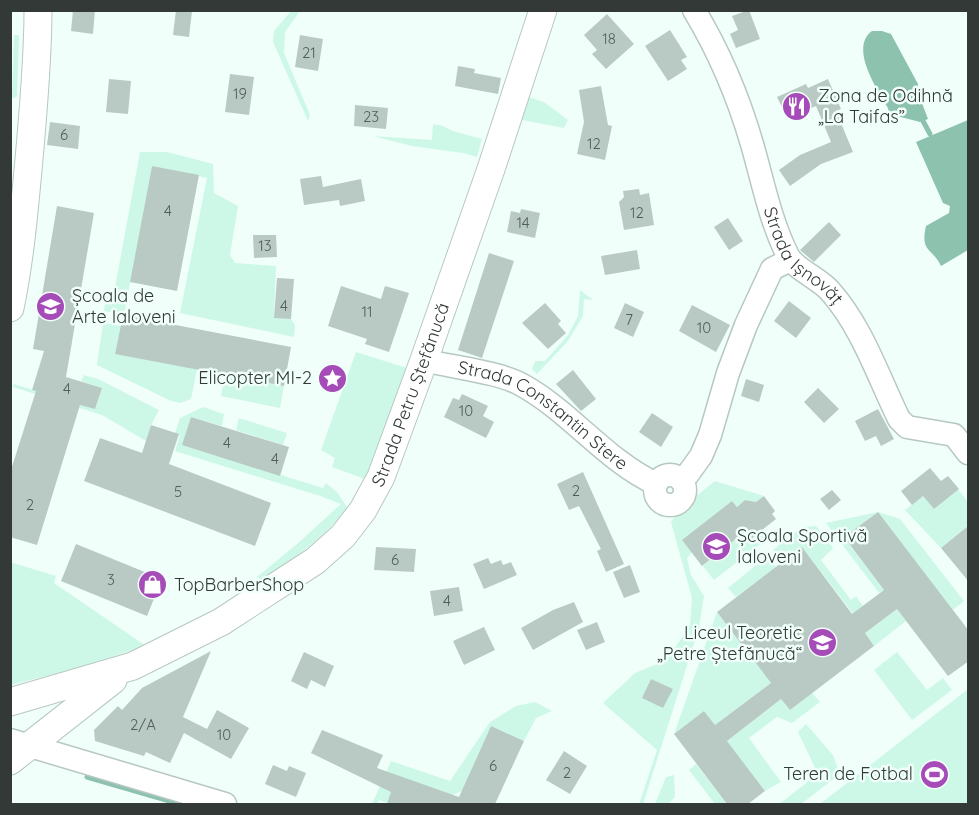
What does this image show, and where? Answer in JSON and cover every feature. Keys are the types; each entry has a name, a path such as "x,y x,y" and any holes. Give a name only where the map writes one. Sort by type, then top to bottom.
{"main road":[{"path":"10,308 19,265 26,192 36,79 38,10"},
{"name":"Strada Petru Ștefănucă","path":"16,749 133,666 221,622 315,561 343,536 363,510 380,479 424,360 488,178 543,10"},
{"name":"Strada Petru Ștefănucă","path":"10,702 133,666"}],"street":[{"name":"Strada Ișnovăț","path":"694,10 715,46 734,89 772,219 790,260 829,289 846,313 866,348 899,419 908,427 954,435 969,453"},
{"name":"Strada Constantin Stere","path":"424,360 520,383 547,401 634,474 656,484 667,475 681,480 701,456 746,325 772,269 790,260"},
{"path":"16,749 83,760 225,804"}],"shaded area":[{"path":"291,11 300,11 285,32 284,53 310,115 308,121 273,42 274,31"},
{"path":"872,31 891,34 918,84 917,90 928,119 920,122 889,114 864,58 863,48 866,38"},
{"path":"14,35 19,35 17,97 12,98"},
{"path":"526,96 544,102 568,120 564,128 517,119"},
{"path":"968,120 968,250 941,266 926,246 926,226 949,213 950,206 943,203 916,142"},
{"path":"433,124 482,139 477,157 412,146 373,136 432,140"},
{"path":"140,152 167,152 213,164 214,193 238,206 230,255 235,263 276,266 274,317 291,319 295,325 294,337 180,313 207,178 152,166 124,315 104,311 106,297 113,298"},
{"path":"580,290 593,300 584,299 583,316 568,341 537,374 532,369 535,361 545,361 568,335 578,316"},
{"path":"103,323 121,326 115,353 197,369 191,399 180,403 171,401 97,365"},
{"path":"356,352 407,368 365,479 332,467 335,458 321,450"},
{"path":"84,375 98,379 159,410 146,441 102,415 13,387 14,384 95,409 101,388 81,381"},
{"path":"225,375 284,386 280,408 221,396"},
{"path":"203,407 224,414 222,426 191,417 183,445 323,488 326,483 337,492 347,507 319,538 261,581 257,577 341,504 175,451 180,435 175,433 180,418"},
{"path":"239,418 287,433 283,445 236,430"},
{"path":"715,481 764,496 756,502 745,500 737,507 732,501 683,540 692,552 687,558 691,575 704,596 699,628 643,804 639,804 657,750 603,703 635,673 667,660 690,625 692,598 671,522 680,509"},
{"path":"958,489 968,502 968,525 941,548 905,510 923,496 934,509"},
{"path":"877,512 844,538 884,590 879,593 826,523"},
{"path":"877,512 900,519 964,601 953,610"},
{"path":"816,526 833,548 821,560 851,600 856,596 863,606 853,614 802,547 782,562 773,550 802,527"},
{"path":"762,529 765,536 763,542 714,580 703,566 746,531"},
{"path":"767,556 776,567 736,597 728,588"},
{"path":"10,562 56,576 54,583 146,646 73,669 11,685"},
{"path":"897,609 906,621 874,646 865,633"},
{"path":"717,612 771,683 715,725 704,711 674,734"},
{"path":"897,652 927,690 943,678 952,690 912,720 874,670"},
{"path":"968,689 968,804 820,804"},
{"path":"812,693 820,702 792,723 777,717 749,738 781,782 765,791 727,741 781,699 790,710"},
{"path":"535,702 552,711 536,718 524,741 491,726 462,791 453,795 388,803 379,800 377,804 372,804 391,761 450,781 490,722 516,706"},
{"path":"806,724 833,755 840,774 801,804 779,804 818,774 798,732"},
{"path":"696,764 727,804 715,804 689,770"},
{"path":"674,775 675,797 668,804 655,804 666,777"}],"building":[{"path":"73,10 95,10 93,34 71,31"},
{"path":"176,10 192,11 189,37 173,35"},
{"path":"749,10 760,39 736,48 730,34 738,30 732,16"},
{"path":"607,14 634,44 606,69 592,54 597,50 584,35"},
{"path":"670,30 687,57 681,60 687,69 668,81 645,46"},
{"path":"300,35 323,39 318,71 295,67"},
{"path":"458,66 475,69 474,73 501,78 498,94 455,86"},
{"path":"230,74 254,77 249,115 225,112"},
{"path":"109,79 131,81 128,114 106,112"},
{"path":"828,79 841,109 836,111 853,152 821,164 790,186 779,170 800,155 831,142 816,106 787,118 777,97 806,84 808,88"},
{"path":"601,86 608,125 612,126 605,160 577,154 584,122 579,90"},
{"path":"355,105 388,108 386,129 354,126"},
{"path":"50,122 80,126 78,149 47,145"},
{"path":"152,166 199,175 177,291 130,282"},
{"path":"321,176 323,187 361,179 365,201 340,206 339,200 304,205 300,179"},
{"path":"639,189 640,195 649,193 654,225 624,230 619,202 624,197 623,191"},
{"path":"57,206 94,213 66,377 102,388 95,409 80,405 37,545 10,537 10,473 36,391 32,390 44,351 33,349"},
{"path":"521,209 540,213 535,238 507,232 511,211 520,213"},
{"path":"728,218 743,241 729,250 714,227"},
{"path":"829,222 841,235 814,262 800,250"},
{"path":"253,235 276,235 277,257 254,258"},
{"path":"637,250 640,269 605,275 601,256"},
{"path":"489,253 514,261 482,358 458,350"},
{"path":"277,278 294,279 291,319 274,318"},
{"path":"341,286 381,299 385,286 409,293 389,352 365,344 367,339 328,326"},
{"path":"789,301 811,318 796,338 774,321"},
{"path":"545,303 561,321 558,324 566,333 548,349 522,323"},
{"path":"625,303 644,312 633,337 614,328"},
{"path":"692,305 730,325 716,352 679,331"},
{"path":"123,315 291,347 284,386 115,354"},
{"path":"573,370 596,399 581,411 556,384"},
{"path":"746,379 764,385 759,402 741,396"},
{"path":"818,388 839,409 824,423 804,402"},
{"path":"462,394 488,406 483,416 494,422 486,438 444,417 453,398 459,400"},
{"path":"878,409 894,439 881,446 876,436 865,441 855,421"},
{"path":"652,413 673,427 661,447 639,432"},
{"path":"191,417 289,447 280,476 182,445"},
{"path":"151,425 179,434 169,464 271,503 255,546 84,481 100,438 142,453"},
{"path":"930,468 941,481 948,476 959,489 934,509 923,496 912,505 901,491"},
{"path":"583,472 624,564 606,572 597,551 601,549 579,506 569,510 557,484"},
{"path":"832,490 841,500 829,510 820,499"},
{"path":"764,496 775,511 772,514 776,519 752,538 746,531 702,566 682,540 732,501 737,507 745,500 756,502"},
{"path":"878,512 969,631 969,661 948,676 897,609 865,633 874,646 790,710 781,699 727,741 765,791 748,804 727,804 674,734 704,711 715,725 771,683 717,612 802,547 852,614 884,590 844,537"},
{"path":"969,525 969,582 941,548"},
{"path":"76,544 162,579 147,616 61,581"},
{"path":"376,547 416,549 414,572 374,570"},
{"path":"488,558 491,564 501,560 503,565 511,562 517,575 484,589 473,564"},
{"path":"630,565 640,592 624,598 613,572"},
{"path":"459,587 463,611 434,616 430,591"},
{"path":"574,602 583,622 533,650 521,628 553,610"},
{"path":"597,622 605,642 586,650 577,630"},
{"path":"484,627 495,650 464,665 453,641"},
{"path":"211,651 183,717 207,729 217,710 249,728 231,759 184,733 170,763 146,752 144,756 95,741 94,730 118,706 122,710 142,688"},
{"path":"304,652 334,666 325,687 311,680 307,689 291,681"},
{"path":"651,679 673,689 663,708 642,698"},
{"path":"491,726 524,741 495,804 387,804 391,792 311,753 322,730 383,755 377,768 459,797"},
{"path":"564,751 587,766 570,794 546,780"},
{"path":"273,765 287,771 289,766 306,773 296,797 265,784"}],"waterway":[{"path":"923,121 930,134"},
{"path":"87,777 180,804"}],"place":[{"name":"Zona de Odihnă „La Taifas”","path":"797,106"},
{"name":"Școala de Arte Ialoveni","path":"51,306"},
{"name":"Elicopter MI-2","path":"333,378"},
{"name":"Școala Sportivă Ialoveni","path":"716,546"},
{"name":"TopBarberShop","path":"153,585"},
{"name":"Liceul Teoretic „Petre Ștefănucă“","path":"823,643"},
{"name":"Teren de Fotbal","path":"934,774"}]}
